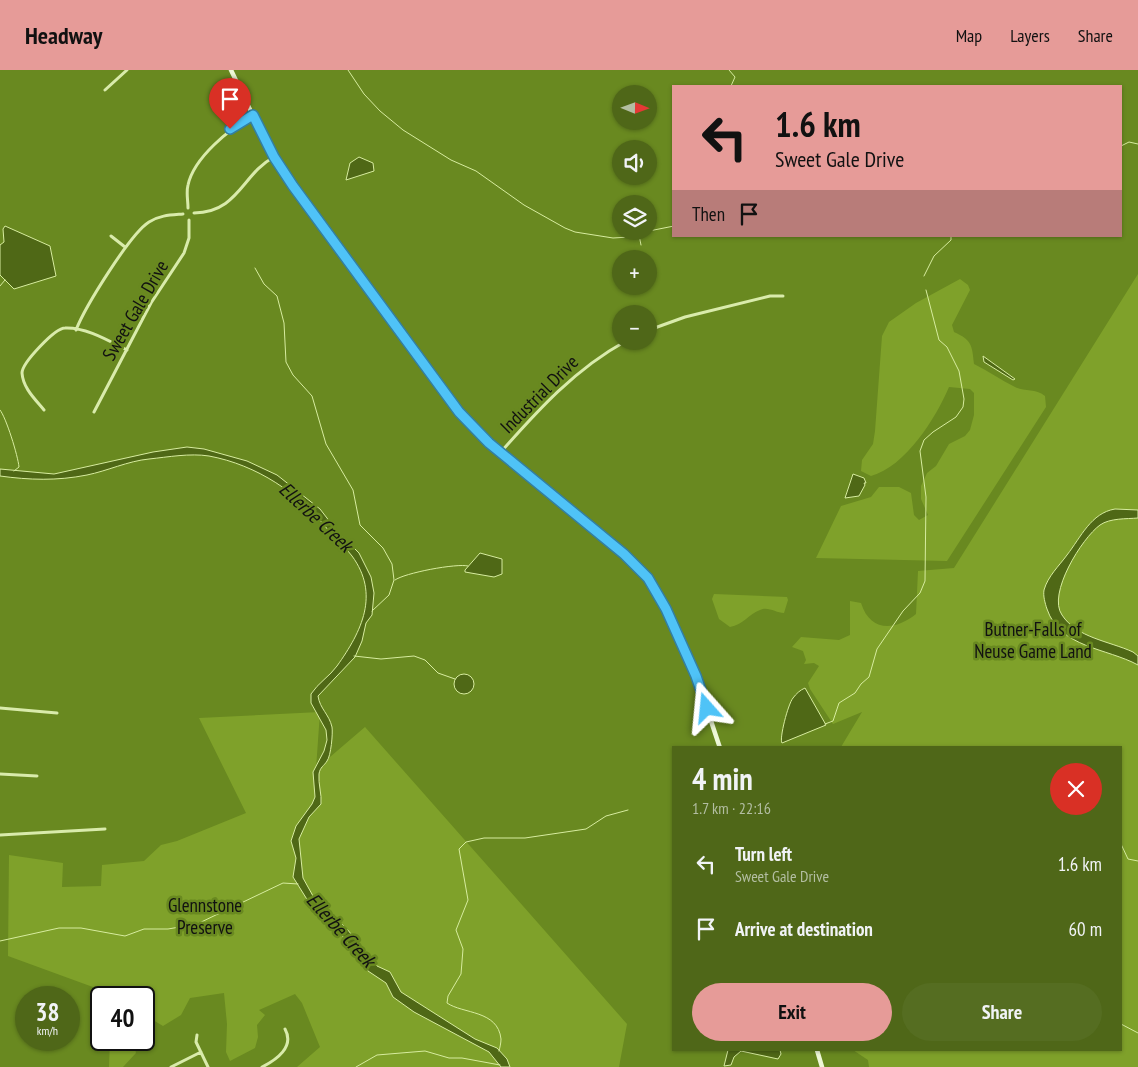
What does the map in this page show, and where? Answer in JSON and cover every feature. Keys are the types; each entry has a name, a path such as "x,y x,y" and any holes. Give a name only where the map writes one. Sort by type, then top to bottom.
{"street":[{"path":"105,90 127,70"},
{"path":"231,70 274,157 445,395 476,430 500,453 624,554 650,580 666,609 696,676 719,746"},
{"path":"76,330 125,247 148,222 164,216 183,214 188,208 188,184 196,168 222,137 253,115"},
{"path":"194,213 210,212 240,192 260,166 274,157"},
{"path":"188,208 192,209 194,213"},
{"path":"183,214 189,220 194,213"},
{"name":"Sweet Gale Drive","path":"94,412 151,303 184,253 189,238 189,220"},
{"path":"112,236 125,247"},
{"path":"657,327 685,317 770,296 783,296"},
{"path":"44,410 26,387 23,369 55,331 67,327 103,338 127,350"},
{"name":"Industrial Drive","path":"500,453 558,390 597,358 612,349"},
{"path":"0,708 57,713"},
{"path":"0,774 37,776"},
{"path":"0,835 105,828"},
{"path":"262,1067 274,1060 283,1051 288,1040 285,1028"},
{"path":"196,1035 196,1042 208,1067"},
{"path":"817,1051 822,1067"},
{"path":"171,1067 200,1052"}],"green space":[{"name":"Butner-Falls of Neuse Game Land","path":"1138,274 1138,1067 869,1067 868,1060 854,1051 1122,1051 1122,746 842,746 862,712 833,724 808,683 819,666 814,663 804,664 806,660 803,651 792,647 801,637 839,640 850,635 850,601 861,603 870,619 877,624 892,626 900,624 916,614 918,571 954,568"},
{"path":"960,279 968,285 970,290 952,325 954,332 970,344 974,364 1015,387 1034,391 1045,396 1046,407 947,561 816,558 841,506 871,497 879,487 899,487 911,493 914,515 919,520 928,515 921,499 921,486 927,473 936,466 949,444 965,436 970,430 974,415 974,393 970,389 949,387 936,413 918,440 896,463 884,471 871,476 861,471 862,460 873,444 882,336 889,322 916,303"},
{"path":"714,594 787,597 788,600 784,613 763,609 739,624 730,627 719,619 712,599"},
{"name":"Glennstone Preserve","path":"320,712 316,769 365,727 627,1024 619,1067 297,1067 320,1047 302,1003 295,994 259,1010 265,1015 257,1025 258,1037 255,1048 230,1061 226,1052 227,1024 224,993 190,998 181,1015 163,1026 155,1021 155,986 90,986 8,956 9,855 63,863 62,887 101,886 102,865 144,861 161,845 177,841 246,813 199,718"},
{"path":"110,1051 136,1051 136,1053 123,1067 109,1067"}],"water":[{"path":"359,157 373,163 374,171 346,180 350,163"},
{"path":"5,226 50,246 56,276 14,289 0,275 0,245 4,242 3,229"},
{"path":"983,356 1015,379 1013,380 984,362"},
{"name":"Ellerbe Creek","path":"187,447 204,449 247,461 277,475 320,509 337,531 359,553 371,577 374,593 372,615 366,623 362,641 355,657 318,696 331,722 332,739 331,750 319,774 321,804 309,817 299,839 303,878 313,896 347,929 377,966 390,972 401,992 475,1039 497,1048 507,1059 510,1067 501,1067 489,1052 414,1012 393,997 386,983 368,971 333,923 313,909 293,877 296,858 291,841 296,826 315,797 313,772 324,751 327,740 326,730 311,703 311,694 334,670 346,653 360,626 364,612 365,584 360,570 349,552 317,517 291,493 244,466 209,456 187,455 141,460 76,477 32,479 0,476 0,469 54,474 153,452"},
{"path":"853,474 864,478 866,483 864,483 865,485 859,496 845,498"},
{"path":"1115,509 1138,510 1138,518 1108,521 1100,525 1084,542 1063,581 1059,594 1059,606 1062,615 1076,629 1094,638 1133,652 1138,656 1138,665 1086,645 1062,632 1053,622 1044,597 1044,590 1048,580 1087,527 1099,515"},
{"path":"480,553 502,559 502,574 494,577 465,572"},
{"path":"464,674 471,677 474,684 471,691 464,694 457,691 454,684 457,677"},
{"path":"805,688 826,725 782,743 783,729 791,701"},
{"path":"728,1051 741,1051 734,1057 731,1065 724,1066"},
{"path":"741,1051 780,1051 781,1054 778,1059"}],"waterway":[{"path":"348,70 364,94 380,111 403,130 451,160 476,171 524,205 565,228 575,232 612,238"},
{"path":"729,70 735,77 731,85"},
{"path":"1122,146 1129,142 1138,144"},
{"path":"657,229 672,226"},
{"path":"924,276 934,256 951,240 951,237"},
{"path":"640,240 641,245"},
{"path":"255,268 264,284 277,296 284,323 286,362 293,375 312,396 326,444 353,490 360,525 383,548 392,564 394,580 389,595 372,611"},
{"path":"0,286 5,280"},
{"path":"825,724 833,721 839,703 855,693 869,677 877,649 903,611 920,593 925,581 926,497 920,451 924,440 956,417 963,407 964,399 959,371 947,347 939,340 926,290"},
{"path":"0,410 8,428 18,462 19,467 14,471"},
{"path":"395,580 409,574 431,569 468,566"},
{"path":"354,656 381,659 414,656 425,660 438,673 455,679"},
{"path":"499,1051 501,1039 494,1023 479,1014 454,1007 447,1003 448,996 461,974 463,949 456,930 468,900 459,849 466,842 484,838 525,838 586,829 606,816 628,810"},
{"path":"1122,846 1128,859 1138,861"},
{"path":"0,941 59,928 81,928 125,936 144,929 168,929 197,924 283,883 298,884"},
{"path":"1122,1025 1138,1033"},
{"path":"356,1067 377,1055 425,1051 449,1058 462,1058 500,1065"}],"route":[{"path":"230,129 253,115 274,157 293,186 416,356 459,412 489,443 624,554 648,578 666,609 696,676 707,708"}]}
